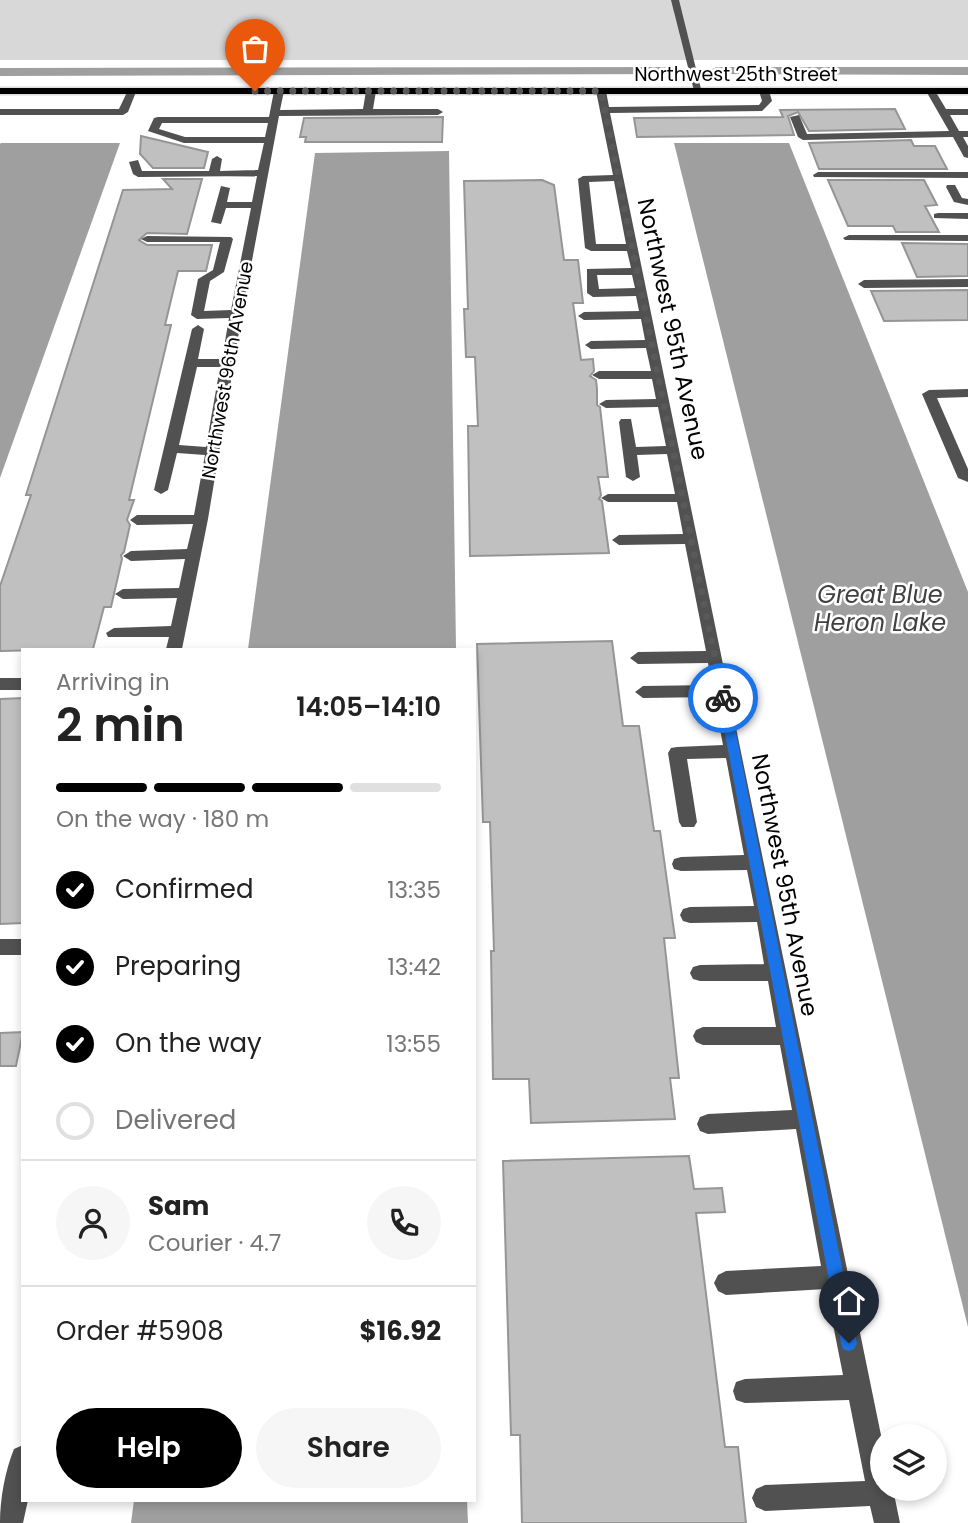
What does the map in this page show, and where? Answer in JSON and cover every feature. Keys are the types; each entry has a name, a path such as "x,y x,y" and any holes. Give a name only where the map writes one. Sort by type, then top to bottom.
{"main road":[{"name":"Northwest 25th Street","path":"0,91 371,91 602,101 682,91 968,91"}],"street":[{"path":"675,0 699,91"},
{"name":"Northwest 96th Avenue","path":"174,648 201,519 236,314 279,91"},
{"path":"368,113 371,91"},
{"path":"682,91 686,109"},
{"path":"602,101 686,109 762,108 767,101 764,91"},
{"path":"930,91 968,155"},
{"path":"0,112 123,112 131,92"},
{"name":"Northwest 95th Avenue","path":"602,101 692,539 870,1445"},
{"path":"943,112 968,112"},
{"path":"270,140 184,140 153,131 158,120 438,113"},
{"path":"795,117 803,136 968,134"},
{"path":"214,174 222,140"},
{"path":"134,162 138,174 264,173"},
{"path":"818,175 968,174"},
{"path":"617,178 583,179 592,248 631,247"},
{"path":"951,187 958,200 968,202"},
{"path":"217,222 225,188"},
{"path":"221,205 257,205"},
{"path":"937,216 968,216"},
{"path":"849,238 968,237"},
{"path":"147,239 227,239 218,272 204,279 197,315 236,314"},
{"path":"636,271 591,272 593,292 640,292"},
{"path":"864,284 968,283"},
{"path":"584,316 645,315"},
{"path":"161,490 198,329"},
{"path":"591,345 651,344"},
{"path":"191,363 229,363"},
{"path":"598,375 657,374"},
{"path":"968,393 929,394 965,478 968,478"},
{"path":"606,404 663,404"},
{"path":"626,422 634,477"},
{"path":"171,448 213,452"},
{"path":"630,451 673,450"},
{"path":"608,498 683,498"},
{"path":"137,520 201,519"},
{"path":"619,540 692,539"},
{"path":"131,556 193,554"},
{"path":"123,594 186,593"},
{"path":"114,634 177,631"},
{"path":"638,658 715,657"},
{"path":"0,684 21,684"},
{"path":"643,692 722,691"},
{"path":"688,822 677,753 734,751"},
{"path":"681,864 755,862"},
{"path":"690,915 766,914"},
{"path":"0,947 21,947"},
{"path":"700,973 777,972"},
{"path":"703,1036 790,1036"},
{"path":"708,1124 806,1119"},
{"path":"726,1283 835,1277"},
{"path":"745,1391 858,1387"},
{"path":"10,1523 21,1468"},
{"path":"765,1498 870,1493"},
{"name":"Northwest 95th Avenue","path":"882,1501 887,1523"}],"shaded area":[{"path":"0,0 968,0 968,60 0,60"}],"water":[{"path":"120,143 0,478 0,144"},
{"name":"Great Blue Heron Lake","path":"674,143 789,143 968,592 968,1327"},
{"path":"449,151 456,648 248,648 315,153"},
{"path":"134,1502 467,1502 468,1523 131,1523"}],"building":[{"path":"895,109 905,129 809,131 798,112 788,116 794,135 637,137 634,118 783,117 780,110"},
{"path":"443,117 442,142 305,142 306,137 300,137 304,118"},
{"path":"141,136 208,152 204,168 153,168 140,154"},
{"path":"911,140 914,146 935,146 947,169 819,169 809,143"},
{"path":"163,179 202,179 187,234 147,233 139,240 147,245 212,245 206,271 178,271 165,325 171,325 129,500 134,500 127,520 130,525 111,607 104,607 93,648 21,648 21,651 0,651 0,586 31,495 26,495 123,190 172,189"},
{"path":"542,180 554,185 564,260 578,260 583,303 573,303 581,360 593,359 594,371 590,376 596,380 597,405 600,407 608,477 598,477 601,495 599,499 602,501 609,553 470,556 468,426 478,426 475,357 466,357 464,309 468,309 464,181"},
{"path":"828,180 924,180 937,205 925,206 939,232 896,232 893,226 848,226"},
{"path":"902,243 968,244 968,276 917,277"},
{"path":"968,290 968,320 884,321 871,291"},
{"path":"612,641 623,726 639,726 654,831 660,831 675,938 664,938 679,1078 670,1078 675,1119 531,1123 529,1079 493,1079 491,951 494,951 490,822 483,822 477,644"},
{"path":"21,698 21,923 0,924 0,699"},
{"path":"21,1032 16,1066 0,1066 0,1033"},
{"path":"689,1156 694,1189 722,1188 725,1212 696,1213 725,1447 738,1447 746,1523 522,1523 520,1435 511,1435 503,1161"}],"waterway":[{"path":"0,72 675,71"},
{"path":"716,71 968,71"}],"way so far":[{"path":"255,91 601,91 723,698"}],"route":[{"path":"723,698 849,1343"}]}
